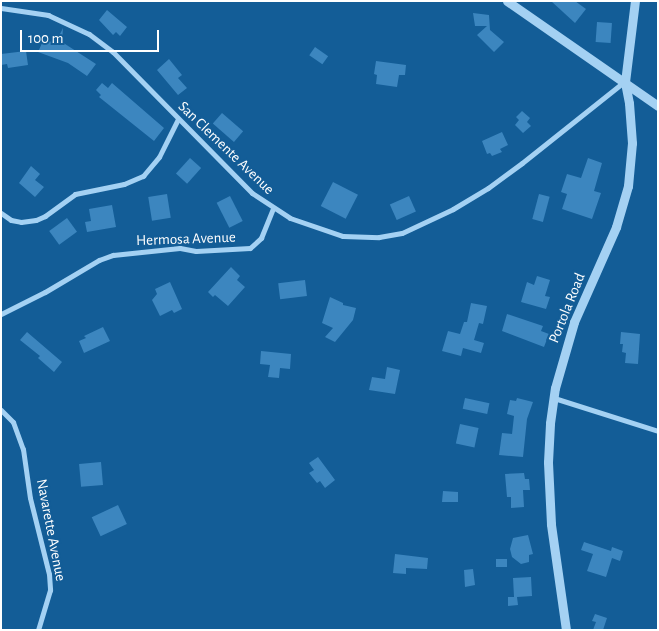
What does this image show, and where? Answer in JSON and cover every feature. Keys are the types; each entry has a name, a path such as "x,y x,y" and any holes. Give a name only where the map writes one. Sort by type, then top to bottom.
{"street":[{"path":"507,1 658,106"},
{"name":"Portola Road","path":"566,630 551,524 548,462 554,398 563,356 574,322 616,227 628,186 632,143 629,102 624,82 635,1"},
{"name":"San Clemente Avenue","path":"1,8 48,15 89,34 113,52 252,193 273,208 310,226 343,236 378,237 413,229 453,209 488,188 624,82"},
{"path":"1,213 11,220 21,222 36,220 45,216 75,194 124,184 142,176 159,157 178,120"},
{"name":"Hermosa Avenue","path":"1,314 45,292 98,260 113,255 180,248 196,251 250,248 261,238 273,208"},
{"path":"554,398 658,431"},
{"name":"Navarette Avenue","path":"1,410 13,422 24,449 30,498 49,574 50,590 38,630"}],"building":[{"path":"551,1 575,1 586,9 575,23"},
{"path":"107,10 127,27 120,36 116,32 113,35 99,20"},
{"path":"473,13 489,15 490,30 504,42 494,52 477,35 487,26 475,26"},
{"path":"597,22 612,23 611,43 596,42"},
{"path":"63,28 62,42 96,64 87,76 68,63 38,52 43,41 56,42"},
{"path":"315,47 328,56 322,64 309,55"},
{"path":"26,51 28,65 8,68 7,64 1,65 1,54"},
{"path":"169,59 182,75 178,78 187,88 178,95 157,70"},
{"path":"376,61 406,65 405,75 399,75 397,87 376,84 377,75 374,74"},
{"path":"102,83 108,88 112,83 164,128 154,141 99,97 101,95 96,90"},
{"path":"522,111 530,118 527,122 531,126 523,133 515,125 519,120 516,117"},
{"path":"222,113 243,131 234,142 213,124"},
{"path":"502,132 508,145 500,149 502,152 492,156 490,153 487,154 482,141"},
{"path":"190,158 201,168 187,184 176,174"},
{"path":"588,158 602,163 594,191 601,193 592,219 562,209 567,194 561,192 567,174 581,178"},
{"path":"31,166 40,174 35,180 44,187 35,197 19,183"},
{"path":"333,182 358,195 346,219 321,206"},
{"path":"167,194 171,218 152,221 148,197"},
{"path":"539,194 550,197 543,222 532,219"},
{"path":"230,196 243,221 229,228 217,203"},
{"path":"409,196 416,212 397,220 390,205"},
{"path":"112,205 116,227 87,232 85,222 91,221 89,209"},
{"path":"67,218 77,232 59,245 49,231"},
{"path":"231,267 240,276 237,280 245,287 228,306 215,295 213,297 208,292"},
{"path":"537,276 550,280 545,296 550,297 546,309 521,302 527,282 534,285"},
{"path":"305,280 307,296 280,299 278,283"},
{"path":"170,282 182,309 174,313 172,310 160,316 152,300 157,294 155,289"},
{"path":"330,297 343,303 343,305 356,308 353,320 335,342 325,337 333,328 322,323"},
{"path":"471,303 487,306 483,324 479,323 474,340 484,343 481,353 463,348 461,356 442,351 448,331 460,334 464,322 467,322"},
{"path":"507,314 543,326 541,331 549,334 544,347 502,331"},
{"path":"103,327 110,341 84,353 79,341 86,338 84,336"},
{"path":"27,332 62,362 54,372 38,358 40,356 20,340"},
{"path":"621,332 640,334 638,364 625,363 626,353 622,352 623,344 620,344"},
{"path":"261,351 291,354 290,369 280,368 279,378 268,377 270,365 260,364"},
{"path":"387,367 400,370 395,394 369,390 372,377 385,379"},
{"path":"465,398 489,403 487,414 463,409"},
{"path":"517,398 533,402 527,419 523,457 499,455 502,433 512,434 514,416 507,414 510,400 516,401"},
{"path":"460,424 479,428 474,448 456,444"},
{"path":"318,457 335,480 325,488 320,481 317,483 309,473 314,470 309,463"},
{"path":"101,462 103,485 81,487 79,464"},
{"path":"524,473 525,479 529,479 530,490 523,490 524,507 511,508 511,497 507,497 505,474"},
{"path":"443,491 458,492 458,502 442,502"},
{"path":"118,505 127,524 101,536 92,517"},
{"path":"528,535 533,554 529,555 529,562 521,564 512,557 510,549 513,538"},
{"path":"584,542 611,551 612,547 623,551 620,561 612,558 606,577 587,571 593,554 581,550"},
{"path":"395,554 428,558 427,569 406,568 406,574 393,573"},
{"path":"496,559 507,559 507,567 496,567"},
{"path":"473,569 475,585 465,587 464,570"},
{"path":"531,577 532,596 517,597 518,605 508,606 508,597 514,597 513,578"},
{"path":"595,614 607,618 603,630 593,630 596,622 592,621"}]}
